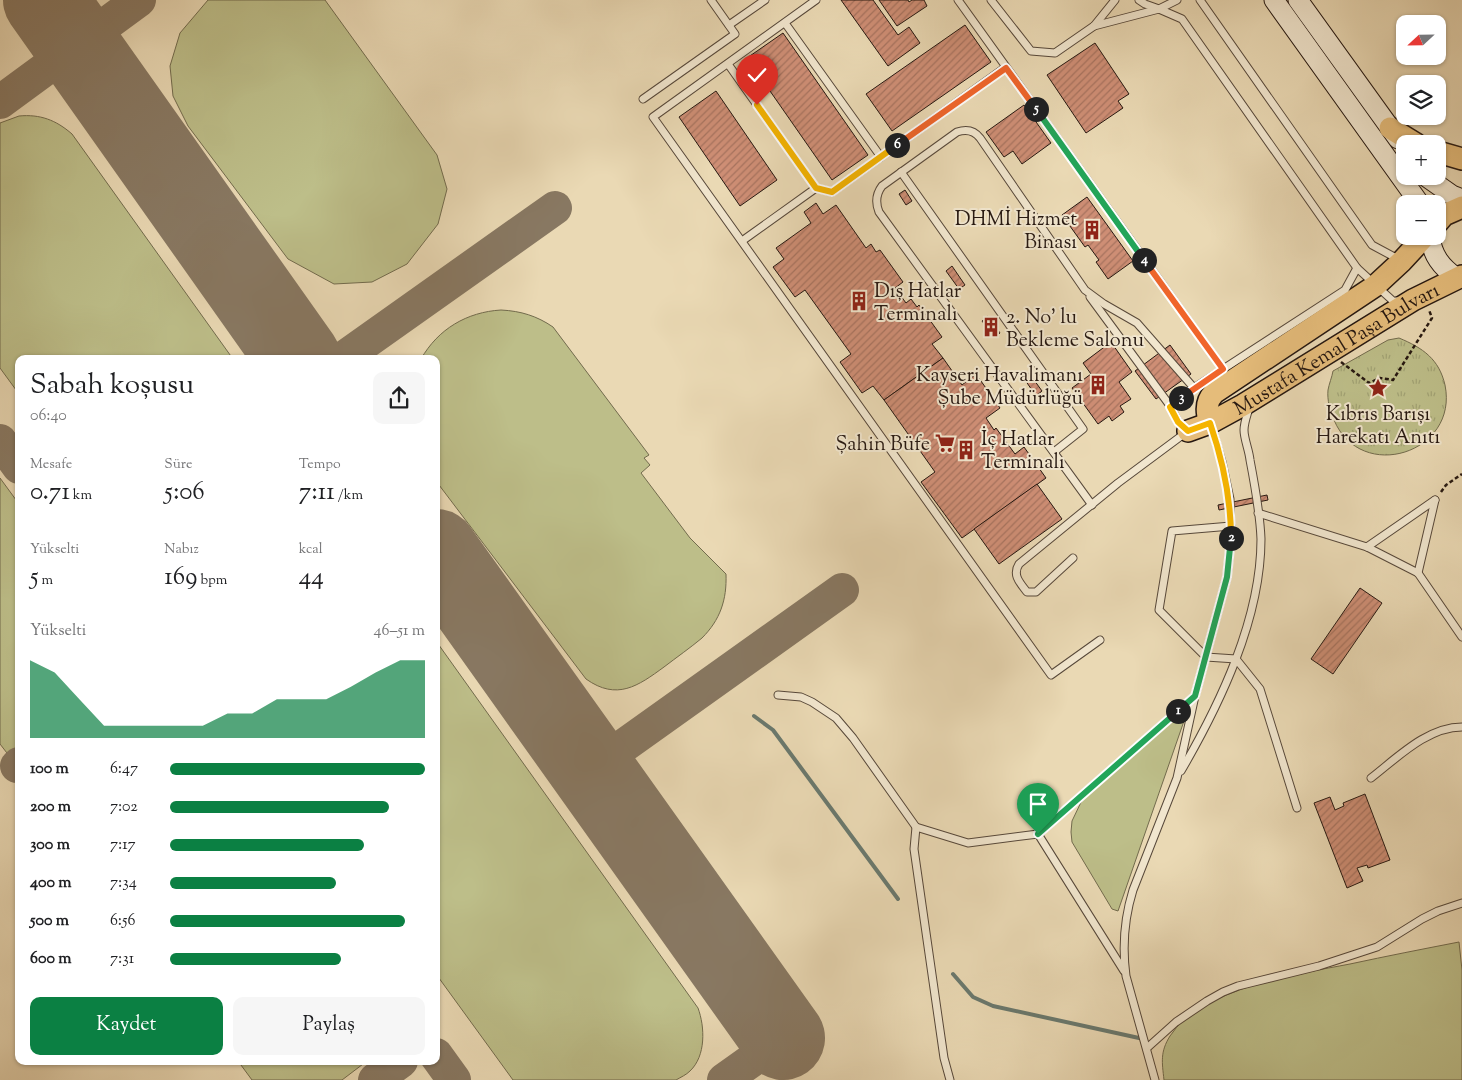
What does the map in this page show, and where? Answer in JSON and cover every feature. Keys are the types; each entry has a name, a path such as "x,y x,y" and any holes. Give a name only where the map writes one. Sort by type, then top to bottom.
{"main road":[{"path":"1274,0 1414,195"},
{"path":"1298,0 1396,136"},
{"path":"1390,128 1401,135"},
{"path":"1446,154 1462,159"},
{"path":"1438,185 1452,195 1462,199"},
{"path":"1446,214 1462,207"},
{"name":"Mustafa Kemal Paşa Bulvarı","path":"1210,423 1206,411 1207,405 1214,393 1375,286 1417,245"},
{"path":"1431,245 1436,259 1446,270 1459,277"},
{"name":"Mustafa Kemal Paşa Bulvarı","path":"1188,431 1210,423 1251,400 1418,298 1459,277"}],"lane":[{"path":"643,99 735,34 711,0"},
{"path":"729,25 765,0"},
{"path":"816,0 653,117 1051,675 1100,640"},
{"path":"958,0 1223,369"},
{"path":"992,0 1030,52 1055,53 1094,26 1115,0"},
{"path":"1139,0 1144,4 1182,20 1357,268 1393,301 1418,298"},
{"path":"1094,26 1159,9 1176,0"},
{"path":"1200,0 1372,245 1402,261"},
{"path":"785,22 881,157"},
{"path":"728,64 816,188 832,192 1006,68"},
{"path":"1073,558 1036,592 1027,592 1016,578 1016,570 1019,564 1092,505 1118,483 1188,431 1178,422 1170,407 1085,290 980,138 974,132 965,130 957,132 886,182 879,190 876,201 879,212 1092,505"},
{"path":"901,172 1084,429 1054,452"},
{"path":"742,242 816,188"},
{"path":"1170,407 1194,388 1345,290 1357,268"},
{"path":"1085,290 1136,323 1194,388"},
{"path":"1154,1080 1147,1048 1126,976 1124,933 1128,905 1177,778 1204,729 1236,659 1250,613 1258,573 1260,539 1253,477 1244,430 1251,400"},
{"path":"1177,778 1195,696 1227,577 1230,558 1231,526 1227,480 1210,423"},
{"path":"1367,547 1436,500"},
{"path":"1418,573 1436,500"},
{"path":"1258,513 1367,547 1418,573 1462,638"},
{"path":"1231,526 1172,531 1158,610 1206,657 1236,659 1260,689 1297,808"},
{"path":"778,695 801,698 812,702 821,706 836,718 853,738 916,828 968,843 1038,834 1195,696"},
{"path":"1371,778 1430,735 1444,729 1462,727"},
{"path":"916,828 914,850 944,1058 950,1080"},
{"path":"1038,834 1126,976"},
{"path":"1147,1048 1176,1022 1223,992 1238,986 1319,966 1377,947 1422,918 1462,904"}],"path":[{"path":"1328,353 1369,383 1380,378 1393,380 1432,318 1418,298"},
{"path":"1436,500 1446,485 1462,474"}],"green space":[{"path":"208,0 325,0 437,155 447,189 438,224 407,264 372,282 334,284 288,259 188,126 173,96 170,66 180,33"},
{"path":"19,116 41,117 60,125 72,134 230,355 15,355 15,389 0,368 0,123"},
{"path":"501,310 528,315 553,327 649,455 644,458 650,465 641,473 690,538 726,574 724,601 718,617 708,631 697,642 636,685 617,690 608,689 597,686 586,679 440,486 440,355 424,355 436,339 455,324 465,318 488,311"},
{"path":"1399,338 1423,350 1439,368 1445,385 1445,409 1437,428 1423,443 1405,452 1385,455 1365,451 1347,440 1334,420 1328,394 1333,371 1388,340"},
{"path":"0,478 15,499 15,763 0,744"},
{"path":"440,647 698,1008 702,1024 703,1041 699,1058 690,1071 676,1080 513,1080 440,980"},
{"path":"1174,717 1180,717 1184,721 1118,911 1112,909 1072,842 1072,821 1083,798"},
{"path":"1459,942 1462,970 1462,1080 1164,1080 1163,1052 1170,1036 1185,1020 1204,1006 1227,995 1252,986 1304,973"},
{"path":"241,1065 362,1065 342,1080 252,1080"}],"building":[{"path":"841,0 873,0 898,35 909,27 920,43 888,66"},
{"path":"879,0 908,0 909,2 912,0 924,0 927,6 897,26"},
{"path":"965,25 991,62 892,131 866,94"},
{"path":"783,33 868,155 832,180 747,58"},
{"path":"1095,43 1129,94 1118,101 1123,108 1086,133 1047,75"},
{"path":"716,91 777,180 740,206 679,117"},
{"path":"1024,105 1051,143 1022,164 1013,151 1004,157 986,132"},
{"path":"905,190 912,201 906,205 899,194"},
{"name":"DHMİ Hizmet Binası","path":"1087,197 1133,261 1108,279 1096,262 1099,260 1088,245 1085,247 1062,215"},
{"name":"Dış Hatlar Terminalı","path":"816,203 823,214 836,205 866,248 871,244 876,252 880,250 903,282 895,288 906,303 911,299 917,307 919,305 942,337 932,344 943,358 884,400 873,386 862,393 840,362 851,354 805,290 795,297 773,267 784,259 776,248 811,223 804,212"},
{"path":"952,266 965,285 959,289 946,271"},
{"name":"2. No' lu Bekleme Salonu","path":"988,316 1000,333 995,338 982,321"},
{"name":"Kayseri Havalimanı Şube Müdürlüğü","path":"1111,342 1132,372 1119,382 1131,399 1120,406 1124,412 1112,421 1109,416 1098,424 1072,388 1091,374 1083,363"},
{"path":"1170,345 1191,374 1156,399 1135,371"},
{"name":"İç Hatlar Terminalı","path":"943,358 962,385 976,374 1000,408 986,418 994,430 996,428 1015,454 1024,447 1046,478 962,538 921,482 935,472 884,400"},
{"path":"1029,373 1042,391 1036,396 1023,377"},
{"path":"1037,484 1062,519 999,564 974,529"},
{"path":"1267,495 1268,500 1219,510 1218,505"},
{"path":"1360,588 1382,603 1333,674 1311,659"},
{"path":"1365,794 1390,860 1368,868 1367,865 1357,868 1363,881 1347,888 1314,803 1330,797 1335,810 1344,806 1343,803"}],"waterway":[{"path":"754,716 773,730 898,899"},
{"path":"953,974 973,997 993,1006 1139,1038"}],"taxiway":[{"path":"0,102 139,0"},
{"path":"348,355 555,208"},
{"path":"0,441 15,462"},
{"path":"591,769 842,590"},
{"path":"724,1080 783,1038"},
{"path":"440,1061 454,1080"},
{"path":"375,1080 396,1065"}],"runway":[{"path":"45,0 296,355"},
{"path":"440,557 783,1038"}],"place":[{"name":"DHMİ Hizmet Binası","path":"1092,230"},
{"name":"Dış Hatlar Terminalı","path":"859,301"},
{"name":"2. No' lu Bekleme Salonu","path":"991,327"},
{"name":"Kayseri Havalimanı Şube Müdürlüğü","path":"1098,385"},
{"name":"Kıbrıs Barışı Harekatı Anıtı","path":"1378,388"},
{"name":"Şahin Büfe","path":"945,443"},
{"name":"İç Hatlar Terminalı","path":"966,450"}],"route":[{"path":"757,105 816,188 832,192 1006,68 1223,369 1170,407 1178,422 1188,431 1210,423 1227,480 1230,503 1231,538 1227,577 1195,696 1038,834"}]}
